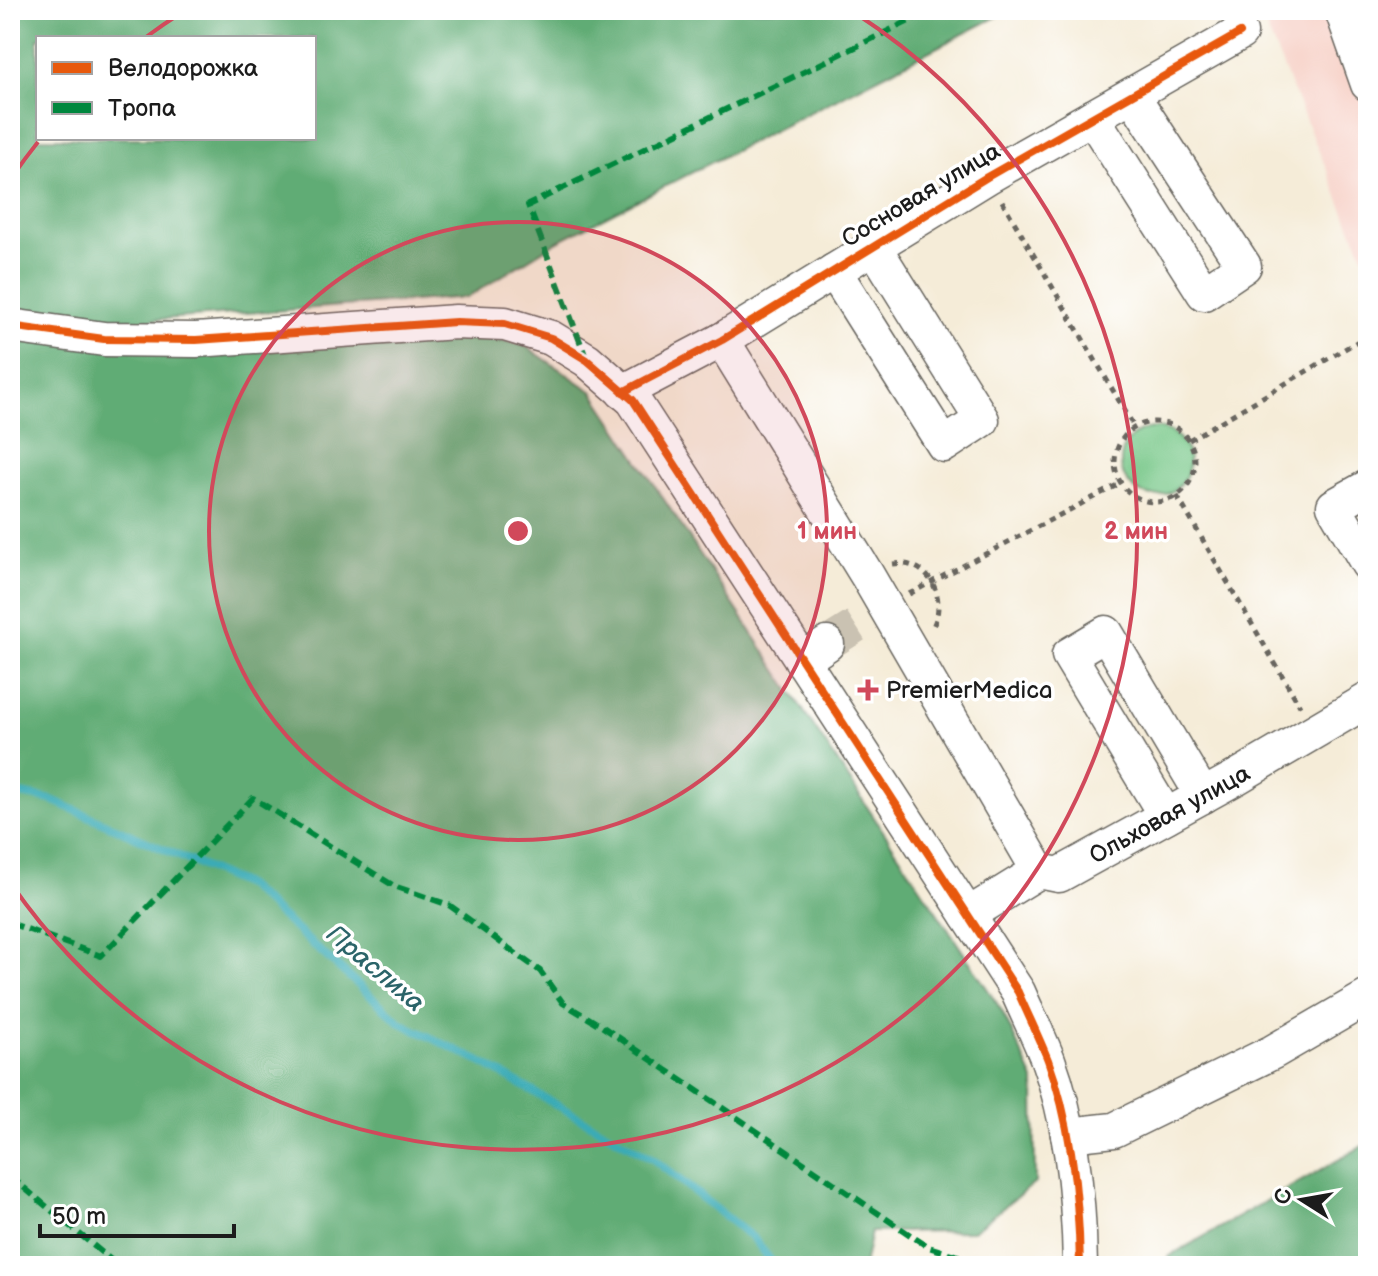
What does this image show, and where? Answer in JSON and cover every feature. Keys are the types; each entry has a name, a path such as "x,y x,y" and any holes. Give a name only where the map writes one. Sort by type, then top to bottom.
{"street":[{"path":"1342,10 1368,84"},
{"name":"Сосновая улица","path":"623,392 722,340 987,177 1240,33"},
{"path":"1092,117 1204,293 1244,266 1132,95"},
{"path":"834,271 944,445 982,420 874,247"},
{"path":"10,326 104,339 196,340 456,322 505,324 551,338 587,360 633,400 815,653 968,915 1018,992 1048,1062 1068,1135 1080,1218 1080,1266"},
{"path":"722,340 867,575 873,614 908,646 1039,871"},
{"path":"1368,487 1334,506 1368,564"},
{"path":"1166,816 1069,655 1106,633 1203,796"},
{"name":"Ольховая улица","path":"968,915 1039,871 1059,875 1368,700"},
{"path":"1068,1135 1114,1130 1273,1052 1368,997"}],"path":[{"path":"987,177 1135,428"},
{"path":"1189,440 1360,340 1368,342"},
{"path":"1155,422 1169,424 1189,440 1196,458 1195,473 1188,486 1177,496 1163,502 1148,502 1135,497 1116,474 1118,445 1135,428 1155,422"},
{"path":"873,614 1121,483"},
{"path":"1177,496 1315,731"},
{"path":"867,575 883,565 901,562 920,568 933,582 939,596 939,613 933,628 922,640 908,646"}],"shaded area":[{"path":"1259,10 1368,10 1368,267"}],"green space":[{"path":"10,10 1010,10 558,241 468,297 136,321 10,309"},
{"path":"483,336 524,345 593,392 1002,1011 1034,1080 1035,1183 973,1231 871,1232 864,1266 10,1266 10,339"},
{"path":"1155,428 1179,438 1189,462 1179,486 1155,496 1131,486 1121,462 1131,438"},
{"path":"1368,1143 1368,1260 1362,1266 1176,1266 1168,1257"}],"waterway":[{"name":"Праслиха","path":"10,792 52,800 247,886 401,1023 477,1060 653,1159 754,1239 775,1266"}],"tunnel":[{"path":"827,644 862,622"}],"marked path":[{"path":"587,360 528,205 932,10"},
{"path":"10,923 101,956 253,798 394,886 449,905 540,971 563,1003 928,1247 992,1266"},
{"path":"10,1176 118,1266"}],"cycle path":[{"path":"623,392 722,340 987,177 1240,33"},
{"path":"10,326 104,339 196,340 456,322 505,324 551,338 587,360 633,400 1018,992 1048,1060 1063,1110 1076,1188 1080,1266"}],"place":[{"name":"PremierMedica","path":"868,690"}]}
